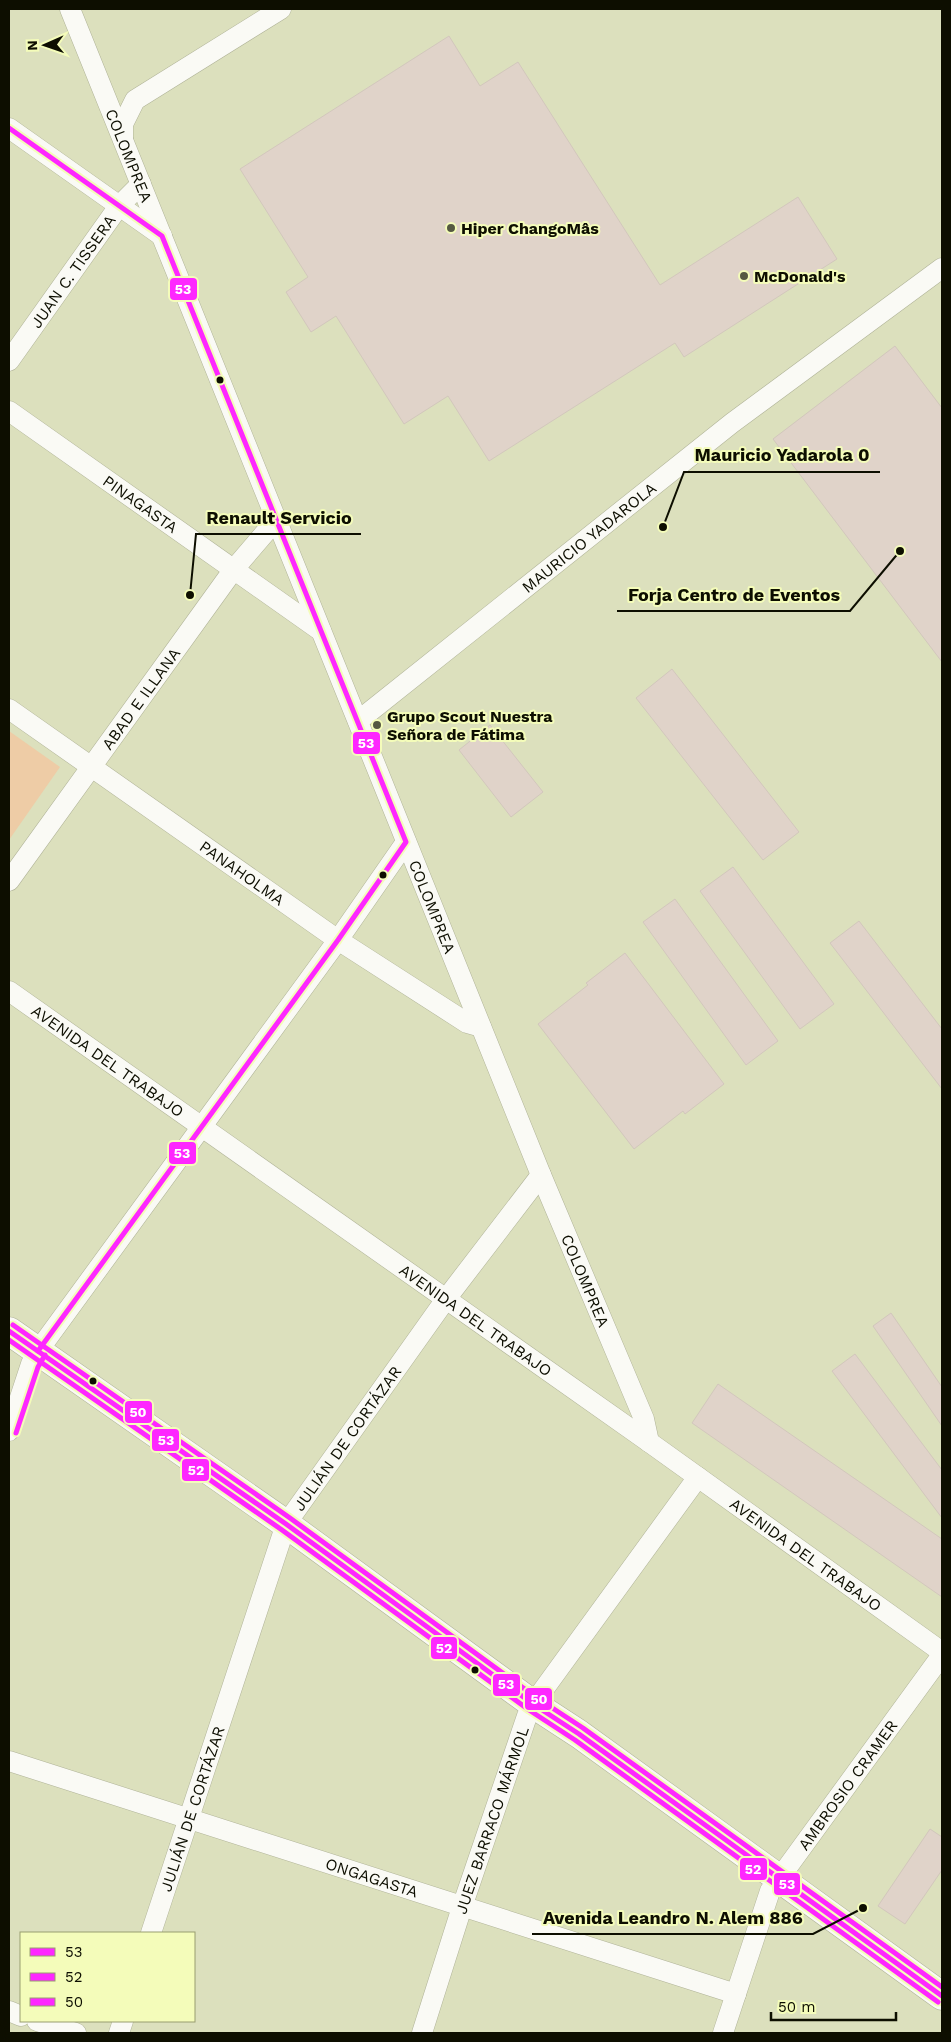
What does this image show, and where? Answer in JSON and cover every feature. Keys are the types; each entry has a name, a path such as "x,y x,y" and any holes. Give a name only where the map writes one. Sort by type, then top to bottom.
{"main road":[{"path":"9,1331 286,1524 533,1704 579,1734 942,1996"}],"street":[{"name":"COLOMPREA","path":"70,9 541,1175 644,1419 649,1442"},
{"path":"123,140 123,124 135,100 281,9"},
{"path":"101,86 109,93 118,97 135,100"},
{"path":"9,128 162,236"},
{"name":"JUAN C. TISSERA","path":"9,361 119,206 141,184"},
{"name":"MAURICIO YADAROLA","path":"358,721 732,423 942,268"},
{"name":"PINAGASTA","path":"9,411 321,631"},
{"name":"ABAD E ILLANA","path":"9,881 234,569 276,520"},
{"name":"PANAHOLMA","path":"9,708 338,940 467,1023 482,1027"},
{"path":"9,1431 31,1364 38,1351 338,940 406,842"},
{"name":"AVENIDA DEL TRABAJO","path":"9,991 649,1442 942,1653"},
{"name":"JULIÁN DE CORTÁZAR","path":"151,1932 286,1524 446,1299 541,1175"},
{"name":"JUEZ BARRACO MÁRMOL","path":"422,2033 462,1907 533,1704 698,1477"},
{"name":"AMBROSIO CRAMER","path":"723,2033 770,1891 942,1653"},
{"name":"ONGAGASTA","path":"9,1761 736,1994"},
{"path":"40,2022 76,2033"}],"shaded area":[{"path":"9,731 60,767 9,840"}],"building":[{"name":"Hiper ChangoMâs","path":"449,36 480,86 518,62 660,285 798,197 837,259 684,357 675,343 489,461 448,396 404,424 336,316 311,332 286,292 308,277 240,169"},
{"path":"895,346 942,408 942,662 773,439"},
{"path":"672,669 799,832 763,860 636,698"},
{"path":"490,725 543,792 511,817 459,750"},
{"path":"733,867 834,1004 800,1029 700,891"},
{"path":"675,899 778,1041 746,1065 643,922"},
{"path":"859,921 942,1029 942,1089 830,943"},
{"path":"625,953 724,1084 685,1114 683,1111 634,1149 538,1024"},
{"path":"891,1313 942,1387 942,1426 873,1326"},
{"path":"855,1354 942,1470 942,1518 832,1371"},
{"path":"718,1384 942,1539 942,1597 692,1423"},
{"path":"930,1829 942,1837 942,1870 905,1924 878,1906"}],"transit line":[{"name":"53","path":"9,128 162,236 406,842 338,940 38,1351"},
{"name":"50","path":"13,1325 290,1518 537,1698 583,1728 942,1987"},
{"name":"53","path":"9,1331 286,1524 533,1704 579,1734 942,1996"},
{"name":"52","path":"9,1340 282,1530 529,1710 575,1740 938,2002"},
{"name":"52","path":"16,1433 38,1367 45,1355"}],"place":[{"name":"Hiper ChangoMâs","path":"451,228"},
{"name":"McDonald's","path":"744,276"},
{"name":"Mauricio Yadarola 0","path":"663,527"},
{"name":"Forja Centro de Eventos","path":"900,551"},
{"name":"Renault Servicio","path":"190,595"},
{"name":"Grupo Scout Nuestra Señora de Fátima","path":"377,725"},
{"name":"Avenida Leandro N. Alem 886","path":"863,1908"}]}
